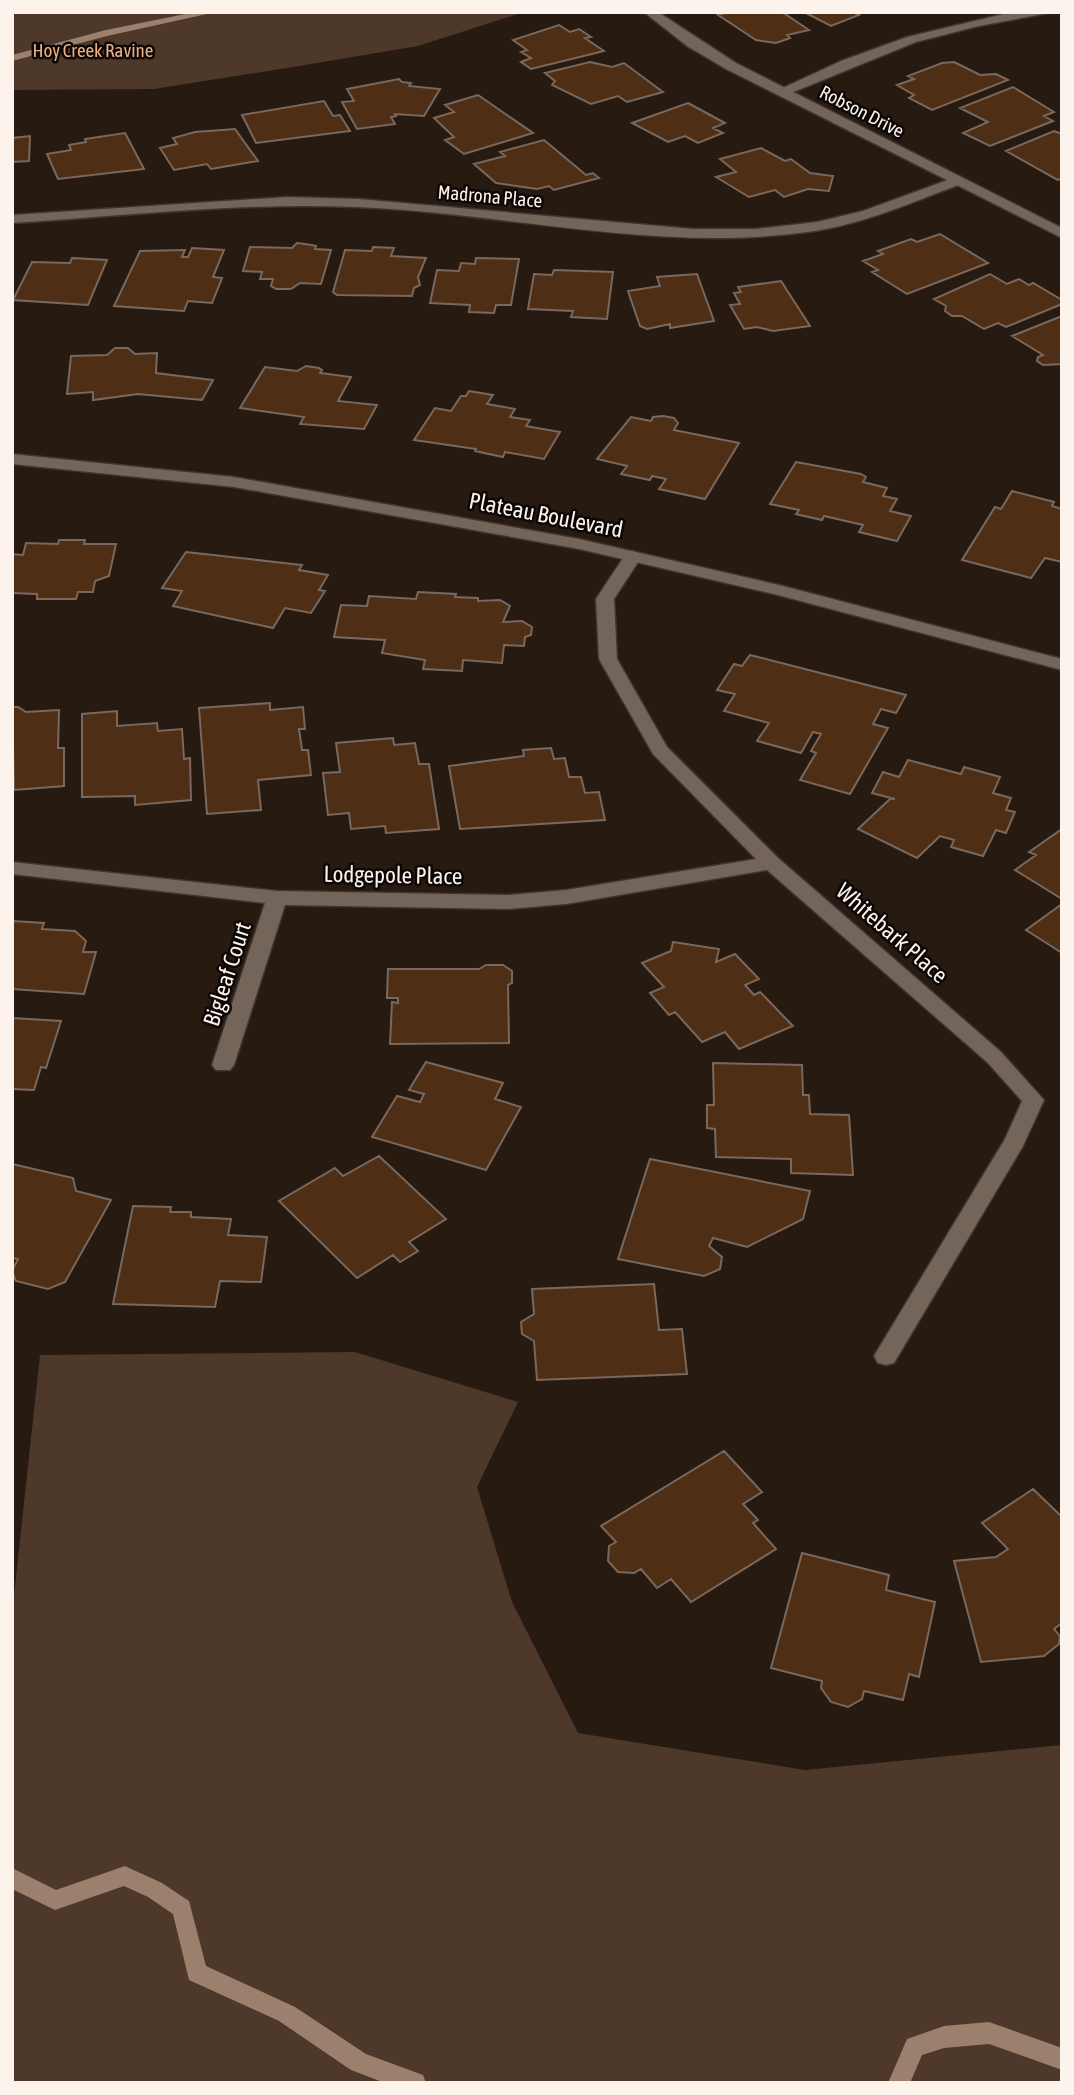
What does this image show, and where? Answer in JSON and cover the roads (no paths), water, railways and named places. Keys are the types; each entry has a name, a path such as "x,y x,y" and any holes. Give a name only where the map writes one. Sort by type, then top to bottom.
{"street":[{"name":"Robson Drive","path":"650,12 692,43 781,92 1062,234"},
{"path":"781,92 857,58 942,30 1048,12"},
{"name":"Madrona Place","path":"12,219 288,201 359,203 693,233 755,233 817,226 868,215 956,181"},
{"name":"Plateau Boulevard","path":"12,459 234,482 392,508 633,556 789,593 1062,665"},
{"name":"Whitebark Place","path":"633,556 606,599 608,659 660,750 771,863 995,1057 1033,1100 1015,1140 886,1356"},
{"name":"Lodgepole Place","path":"12,868 277,898 520,901 566,897 771,863"},
{"name":"Bigleaf Court","path":"223,1065 277,898"}],"waterway":[{"path":"12,58 106,33 211,12"},
{"path":"12,1878 55,1900 125,1876 155,1890 182,1908 197,1973 287,2014 359,2062 415,2083"},
{"path":"899,2083 915,2047 944,2037 989,2033 1062,2059"}],"park label":[{"name":"Hoy Creek Ravine","path":"93,50"}]}
